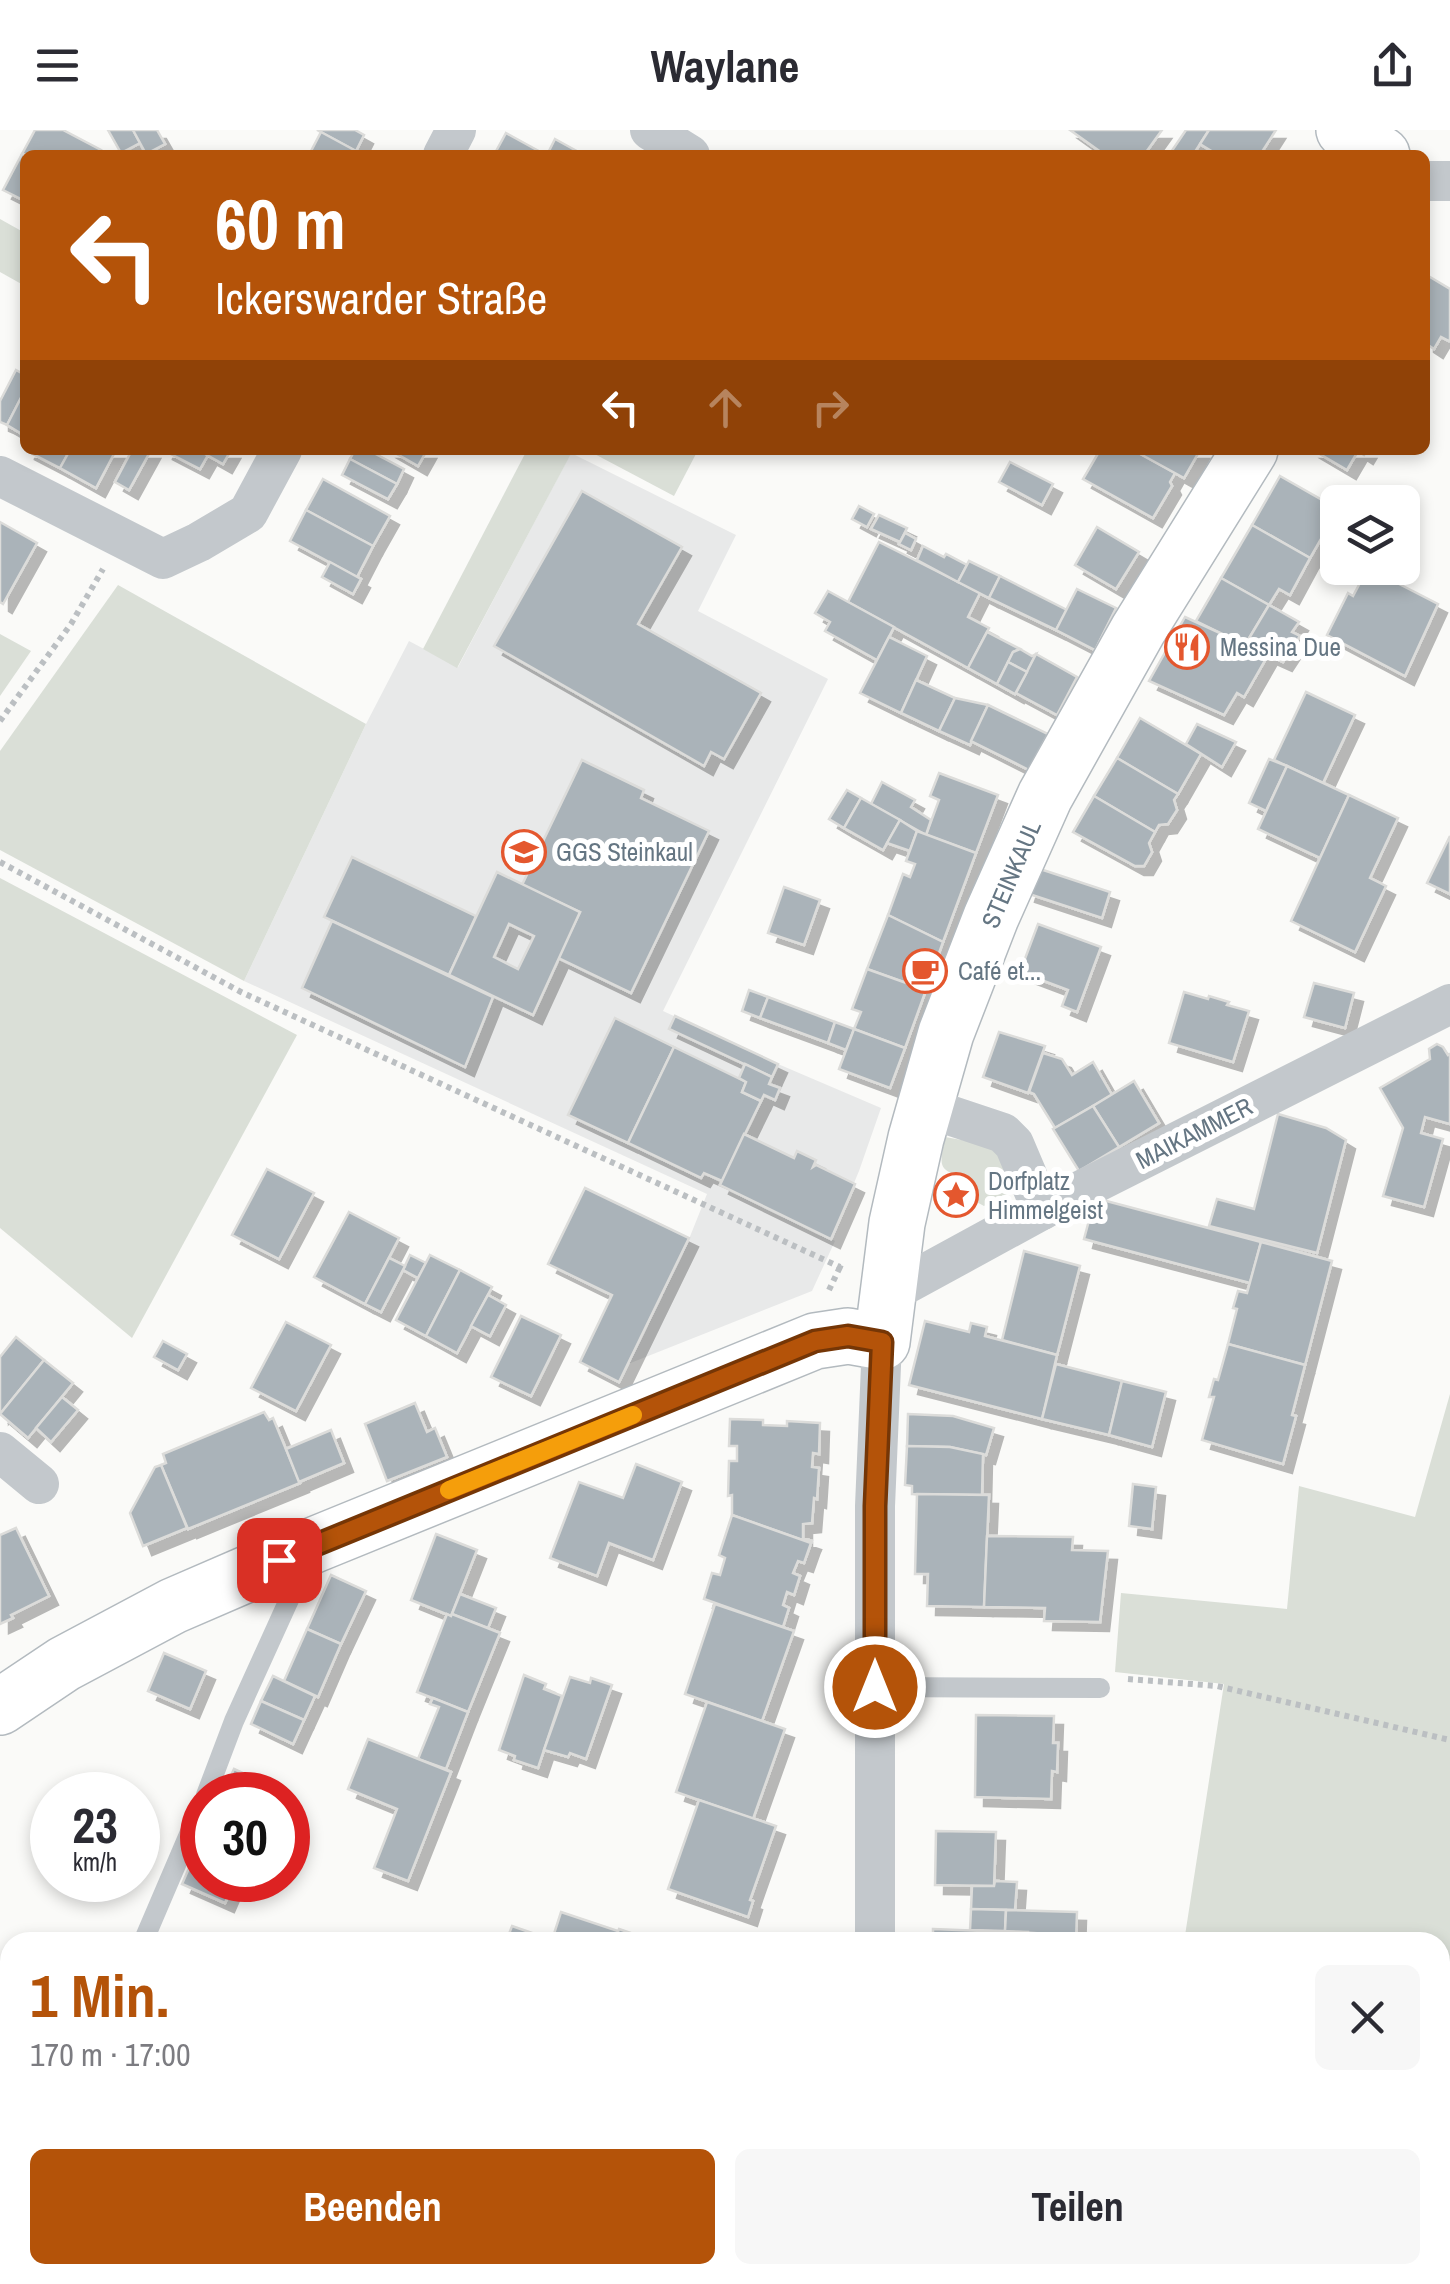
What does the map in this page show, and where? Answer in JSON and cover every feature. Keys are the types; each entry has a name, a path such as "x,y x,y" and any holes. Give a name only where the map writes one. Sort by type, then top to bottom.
{"street":[{"path":"650,130 682,150"},
{"path":"1344,130 1374,150"},
{"path":"0,476 163,559 248,513 279,455"},
{"name":"STEINKAUL","path":"885,1318 897,1224 925,1108 946,1033 991,918 1045,796 1138,630 1247,455"},
{"name":"MAIKAMMER","path":"885,1318 1042,1210 1450,1004"},
{"path":"925,1108 1003,1132 1014,1144 1042,1210"},
{"path":"0,1707 64,1664 173,1606 815,1341 848,1336 885,1318 875,1506 875,1932"},
{"path":"0,1452 39,1484"}],"lane":[{"path":"215,1772 314,1545"},
{"path":"875,1687 1100,1688"},
{"path":"147,1932 180,1855"}],"path":[{"path":"0,721 71,624 121,538"},
{"path":"0,862 242,992 840,1267 846,1249"},
{"path":"1100,1688 1109,1688 1124,1678 1217,1686 1450,1740"}],"shaded area":[{"path":"0,219 20,230 20,283 0,272"},
{"path":"524,455 570,455 457,668 423,649"},
{"name":"GGS Steinkaul","path":"570,455 575,455 736,535 698,611 828,679 663,1011 881,1108 831,1238 835,1241 812,1291 628,1364 707,1194 244,981 409,641 458,667"},
{"path":"596,455 695,455 674,496"},
{"path":"118,585 366,724 244,981 0,850 0,751"},
{"path":"0,634 31,651 0,696"},
{"path":"0,878 297,1035 132,1338 0,1228"},
{"path":"945,1137 995,1146 1008,1160 1012,1192 984,1206 973,1200 967,1182 943,1167"},
{"path":"1450,1394 1450,1932 1186,1932 1224,1684 1115,1672 1121,1593 1287,1609 1299,1486 1415,1517"}],"building":[{"path":"35,130 63,130 101,150 24,150"},
{"path":"108,130 133,130 140,143 119,150"},
{"path":"133,130 157,130 165,144 144,150"},
{"path":"317,130 355,130 364,135 354,150"},
{"path":"1070,130 1162,130 1148,150 1098,150"},
{"path":"1186,130 1209,130 1196,150 1172,150"},
{"path":"1209,130 1276,130 1263,150 1210,150 1200,144"},
{"path":"321,132 354,150 312,150"},
{"path":"506,133 537,150 497,150"},
{"path":"555,139 575,150 550,150"},
{"path":"20,158 20,198 3,190"},
{"path":"1430,277 1450,289 1450,340 1441,337 1434,349 1430,346"},
{"path":"16,370 20,372 20,400 7,425 0,422 0,401"},
{"path":"20,400 20,433 7,425"},
{"path":"35,455 67,455 60,468"},
{"path":"67,455 113,455 96,488 60,468"},
{"path":"129,455 148,455 129,490 115,482"},
{"path":"173,455 208,455 200,469"},
{"path":"207,455 228,455 223,464"},
{"path":"352,455 377,455 404,469 397,484 350,459"},
{"path":"399,455 424,455 418,466"},
{"path":"1097,455 1142,455 1175,473 1172,486 1153,518 1083,479"},
{"path":"1142,455 1197,455 1184,478"},
{"path":"1322,455 1356,455 1347,470"},
{"path":"350,459 397,484 388,499 342,475"},
{"path":"1010,462 1053,484 1042,505 999,482"},
{"path":"1280,476 1320,499 1320,540 1310,558 1252,525"},
{"path":"323,479 390,516 373,546 306,510"},
{"path":"582,491 682,547 638,624 761,693 724,759 711,752 704,766 494,646"},
{"path":"859,506 874,514 867,527 852,519"},
{"path":"306,510 373,546 357,577 290,541"},
{"path":"879,515 907,528 900,542 871,529"},
{"path":"0,522 37,543 3,604 0,602"},
{"path":"1252,525 1310,558 1290,595 1279,589 1269,605 1221,578"},
{"path":"1097,527 1139,552 1116,589 1075,565"},
{"path":"905,533 916,539 911,550 899,544"},
{"path":"879,542 980,593 968,617 989,628 968,668 848,602"},
{"path":"923,546 967,565 958,582 917,560"},
{"path":"969,561 1000,576 989,598 958,582"},
{"path":"330,562 361,579 353,594 322,577"},
{"path":"1000,576 1067,610 1056,630 989,598"},
{"path":"1221,578 1269,605 1245,645 1196,621"},
{"path":"1359,585 1401,585 1438,604 1405,676 1327,635 1348,593 1353,596"},
{"path":"1077,589 1116,608 1095,650 1056,630"},
{"path":"828,591 894,627 877,660 825,631 830,622 815,613"},
{"path":"1269,605 1299,622 1292,632 1300,636 1283,662 1245,645"},
{"path":"1185,617 1268,655 1244,697 1237,693 1224,715 1149,681"},
{"path":"987,632 1020,649 1013,652 997,684 968,668"},
{"path":"889,637 927,656 901,713 860,693"},
{"path":"1020,649 1032,656 1036,654 1027,672 1008,662 1013,652"},
{"path":"1036,654 1077,677 1057,715 1016,693"},
{"path":"1008,662 1027,672 1015,694 997,684"},
{"path":"916,680 955,698 939,731 901,713"},
{"path":"1306,692 1355,715 1323,783 1274,760"},
{"path":"955,698 988,705 970,745 939,731"},
{"path":"988,705 1048,734 1029,770 971,741"},
{"path":"1140,718 1201,754 1178,794 1117,758"},
{"path":"1197,724 1236,742 1222,767 1186,744"},
{"path":"1117,758 1178,794 1174,800 1177,810 1168,824 1159,825 1155,832 1094,796"},
{"path":"1269,759 1287,766 1266,811 1249,803"},
{"path":"582,760 644,790 641,798 709,831 631,993 558,958 580,912 522,885"},
{"path":"1287,766 1349,795 1320,858 1258,829"},
{"path":"939,773 998,795 976,853 926,835 939,800 930,796"},
{"path":"882,782 915,800 911,807 931,820 926,835 871,804"},
{"path":"847,790 861,798 844,828 829,819"},
{"path":"1349,795 1398,818 1370,878 1386,886 1355,952 1291,921"},
{"path":"1094,796 1155,832 1149,843 1152,852 1144,866 1135,866 1073,832"},
{"path":"861,798 900,820 883,850 844,828"},
{"path":"900,820 917,831 910,851 887,843"},
{"path":"917,831 976,853 943,942 888,915 903,874 910,877 915,864 906,861"},
{"path":"1450,836 1450,894 1427,883"},
{"path":"352,857 476,916 449,975 324,917"},
{"path":"1034,867 1110,892 1102,918 1026,893"},
{"path":"497,872 580,912 533,1015 449,975","holes":["509,924 534,936 518,969 494,957"]},
{"path":"784,887 820,900 804,945 768,933"},
{"path":"888,915 943,942 926,990 867,969"},
{"path":"332,921 493,997 465,1067 302,988"},
{"path":"1038,924 1101,947 1077,1012 1062,1006 1068,990 1020,972"},
{"path":"867,969 926,990 905,1048 854,1029 861,1012 852,1009"},
{"path":"1314,983 1354,993 1345,1028 1304,1017"},
{"path":"749,990 768,997 760,1018 742,1011"},
{"path":"1184,992 1208,999 1209,996 1249,1011 1233,1062 1169,1043"},
{"path":"768,997 835,1022 828,1043 760,1018"},
{"path":"675,1016 778,1064 772,1077 669,1029"},
{"path":"615,1018 674,1047 628,1143 568,1115"},
{"path":"835,1022 854,1029 846,1050 828,1043"},
{"path":"854,1029 905,1048 890,1088 839,1069"},
{"path":"999,1032 1045,1046 1028,1093 983,1077"},
{"path":"1437,1044 1450,1054 1450,1124 1425,1117 1421,1133 1443,1139 1424,1207 1383,1196 1403,1128 1380,1088 1430,1059 1429,1049"},
{"path":"674,1047 746,1082 742,1092 761,1101 722,1181 704,1173 701,1178 628,1143"},
{"path":"1043,1053 1062,1059 1072,1075 1093,1062 1112,1095 1055,1128 1029,1092"},
{"path":"745,1064 772,1077 769,1084 780,1088 775,1100 764,1095 761,1101 742,1092 746,1082 739,1078"},
{"path":"1134,1081 1159,1123 1119,1147 1093,1106"},
{"path":"1093,1106 1119,1147 1079,1171 1053,1129"},
{"path":"1278,1114 1326,1128 1346,1140 1317,1253 1209,1226 1217,1199 1254,1209"},
{"path":"744,1134 794,1158 797,1151 816,1160 813,1167 855,1184 831,1239 720,1185"},
{"path":"267,1169 314,1193 279,1259 232,1235"},
{"path":"585,1188 689,1238 619,1382 580,1362 612,1295 548,1264"},
{"path":"1095,1198 1261,1242 1250,1283 1084,1239"},
{"path":"349,1212 399,1238 365,1304 314,1277"},
{"path":"1261,1242 1332,1261 1305,1365 1228,1344 1238,1291 1247,1293"},
{"path":"1024,1251 1080,1266 1057,1355 1002,1340"},
{"path":"410,1255 426,1263 418,1278 403,1270"},
{"path":"430,1255 460,1270 426,1336 396,1320"},
{"path":"389,1258 405,1266 381,1312 365,1304"},
{"path":"460,1270 492,1287 457,1353 426,1336"},
{"path":"488,1295 506,1305 490,1336 471,1326"},
{"path":"521,1316 561,1335 531,1396 491,1377"},
{"path":"925,1321 969,1332 971,1323 987,1327 985,1336 1057,1355 1042,1419 909,1385"},
{"path":"286,1322 331,1345 296,1411 251,1388"},
{"path":"16,1337 44,1360 0,1414 0,1357"},
{"path":"163,1341 187,1354 178,1370 154,1357"},
{"path":"1228,1344 1305,1365 1283,1464 1202,1440 1214,1397 1209,1397"},
{"path":"44,1360 73,1383 28,1438 0,1414"},
{"path":"1056,1364 1122,1381 1109,1435 1042,1419"},
{"path":"1122,1381 1166,1392 1152,1447 1109,1435"},
{"path":"62,1397 78,1410 51,1442 36,1428"},
{"path":"415,1403 427,1432 435,1428 447,1457 387,1481 365,1424"},
{"path":"264,1412 269,1420 273,1418 300,1483 188,1529 161,1465 166,1463 163,1454"},
{"path":"908,1414 953,1416 994,1428 986,1455 950,1447 907,1446"},
{"path":"730,1419 763,1420 763,1425 787,1426 787,1421 820,1423 819,1454 813,1453 812,1467 819,1468 817,1499 814,1498 812,1523 803,1524 803,1538 811,1543 732,1515 729,1461 737,1461 737,1446 729,1446"},
{"path":"331,1430 344,1463 299,1482 286,1449"},
{"path":"907,1446 950,1447 983,1454 982,1495 912,1494 912,1486 905,1485"},
{"path":"636,1464 682,1482 653,1560 609,1543 597,1576 550,1558 579,1482 623,1498"},
{"path":"161,1465 187,1528 143,1546 130,1513 155,1467"},
{"path":"1133,1484 1156,1487 1152,1529 1129,1526"},
{"path":"917,1494 989,1495 984,1607 927,1606 928,1574 915,1574"},
{"path":"732,1515 811,1543 804,1563 798,1561 793,1573 800,1576 794,1595 787,1592 783,1605 789,1608 783,1627 704,1599 712,1573 720,1575 725,1558 719,1555"},
{"path":"16,1528 49,1596 0,1624 0,1535"},
{"path":"436,1534 477,1550 451,1616 411,1600"},
{"path":"987,1536 1073,1537 1072,1550 1108,1551 1100,1622 1044,1621 1045,1608 984,1607"},
{"path":"331,1575 366,1591 341,1644 307,1629"},
{"path":"460,1594 496,1608 488,1628 452,1614"},
{"path":"715,1604 794,1631 762,1721 685,1694"},
{"path":"447,1614 500,1633 468,1712 417,1692"},
{"path":"307,1629 341,1644 318,1697 284,1681"},
{"path":"164,1653 206,1671 190,1709 148,1691"},
{"path":"524,1675 562,1696 538,1768 499,1750"},
{"path":"273,1676 315,1696 304,1720 261,1701"},
{"path":"570,1677 612,1685 586,1759 544,1750"},
{"path":"433,1698 468,1712 446,1769 418,1759 439,1707 430,1704"},
{"path":"261,1701 304,1720 293,1744 251,1724"},
{"path":"707,1702 785,1729 753,1819 676,1792"},
{"path":"976,1715 1054,1716 1057,1772 1052,1771 1051,1799 975,1797"},
{"path":"368,1739 451,1772 408,1881 374,1868 397,1809 348,1789"},
{"path":"699,1800 776,1826 750,1900 753,1901 748,1917 668,1889"},
{"path":"936,1831 996,1832 994,1886 935,1885"},
{"path":"995,1881 1017,1882 1015,1910 971,1909 972,1886 994,1886"},
{"path":"971,1909 1006,1910 1005,1931 970,1930"},
{"path":"1006,1910 1077,1912 1076,1932 1005,1931"},
{"path":"561,1912 618,1931 618,1932 555,1932"},
{"path":"933,1929 983,1931 983,1932"}],"slow traffic":[{"path":"449,1490 633,1415"}],"place":[{"name":"Messina Due","path":"1187,647"},
{"name":"GGS Steinkaul","path":"524,852"},
{"name":"Café et...","path":"925,971"},
{"name":"Dorfplatz Himmelgeist","path":"956,1195"}],"route":[{"path":"279,1560 815,1341 848,1336 882,1342 875,1506 875,1687"}]}
